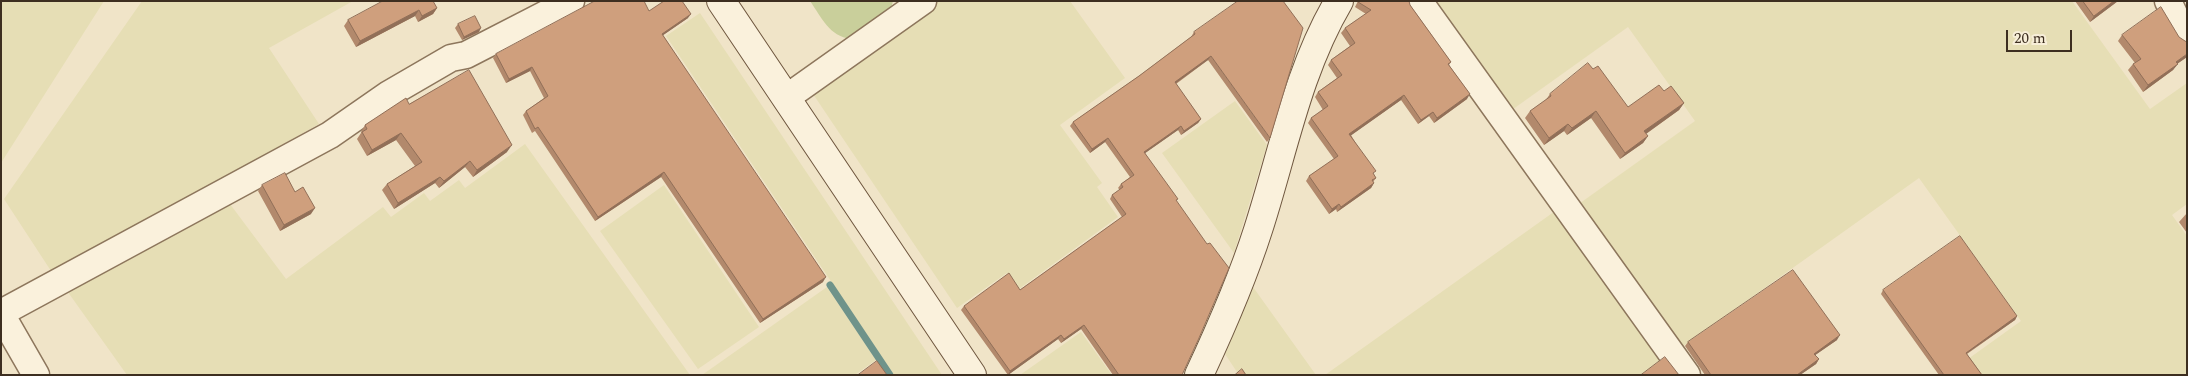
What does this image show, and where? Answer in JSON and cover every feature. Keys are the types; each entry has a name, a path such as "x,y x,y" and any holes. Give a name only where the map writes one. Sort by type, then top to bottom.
{"street":[{"path":"36,375 1,313 330,135 389,94 451,58 466,55 571,1"},
{"path":"721,1 972,375"},
{"path":"786,98 922,1"},
{"path":"1199,375 1228,310 1258,230 1308,65 1339,1"},
{"path":"1419,1 1687,375"},
{"path":"2168,1 2177,20 2187,34"}],"shaded area":[{"path":"1,1 104,1 1,163"},
{"path":"142,1 353,1 269,48 319,124 53,274 4,199"},
{"path":"937,1 1070,1 1125,78 1060,125 1102,183 1097,187 1118,217 1019,289 1007,273 957,308 811,91"},
{"path":"1430,1 2072,1 2150,109 2187,83 2187,204 2172,215 2187,236 2187,375 1979,375 1968,359 2021,321 1919,178 1679,349 1576,206 1695,121 1628,27 1509,112"},
{"path":"700,13 942,375 894,375 666,36"},
{"path":"1235,101 1267,145 1234,253 1162,153"},
{"path":"525,144 690,375 127,375 65,288 227,200 286,279 383,207 391,217 424,193 430,201 459,180 465,188"},
{"path":"664,185 759,327 698,369 600,231"},
{"path":"1558,209 1665,358 1641,375 1325,375"},
{"path":"827,287 876,360 855,375 702,375"},
{"path":"1253,287 1316,375 1239,375 1225,354"},
{"path":"1081,332 1112,375 1020,375"}],"green space":[{"path":"810,1 893,1 890,12 851,39 843,37 832,30 822,20"}],"building":[{"path":"383,1 433,1 437,8 422,16 419,10 360,41 348,20"},
{"path":"595,1 644,1 649,11 664,1 682,1 691,14 662,34 826,277 763,319 664,172 598,217 538,127 535,129 526,111 548,96 532,67 509,79 496,54"},
{"path":"1238,1 1283,1 1303,28 1270,138 1211,56 1175,82 1201,119 1184,131 1181,126 1144,152 1207,244 1210,243 1229,268 1182,375 1119,375 1084,325 1064,339 1061,335 1010,371 964,306 1009,273 1020,290 1126,214 1112,195 1123,187 1121,184 1134,175 1108,138 1092,149 1073,122 1139,76 1195,34 1194,32"},
{"path":"1358,1 1409,1 1451,62 1448,64 1470,94 1437,118 1433,112 1421,120 1404,95 1349,134 1376,171 1373,173 1376,178 1372,180 1374,183 1341,207 1339,204 1332,209 1309,176 1338,156 1311,118 1328,106 1318,92 1342,75 1331,60 1355,43 1345,28 1371,10"},
{"path":"2083,1 2114,1 2094,16"},
{"path":"2161,7 2179,37 2187,42 2187,54 2176,62 2178,64 2148,85 2133,64 2141,59 2122,35"},
{"path":"475,16 481,28 464,37 458,24"},
{"path":"1588,63 1593,69 1598,66 1628,107 1659,85 1664,91 1671,86 1684,103 1644,131 1648,136 1625,153 1596,111 1572,128 1568,124 1549,138 1530,111 1551,96 1550,94"},
{"path":"469,70 512,145 477,170 470,161 444,181 440,177 398,203 387,184 422,162 401,133 372,150 362,132 367,129 365,125 406,98 409,104"},
{"path":"285,173 295,192 303,187 315,208 284,225 262,185"},
{"path":"1960,236 2017,316 1966,353 1982,375 1944,375 1883,290"},
{"path":"1793,270 1840,335 1814,354 1819,359 1797,375 1711,375 1688,342"},
{"path":"1665,357 1679,375 1641,375"},
{"path":"877,361 887,375 858,375"},
{"path":"1242,369 1246,375 1235,375"}],"waterway":[{"path":"830,285 890,375"}]}
